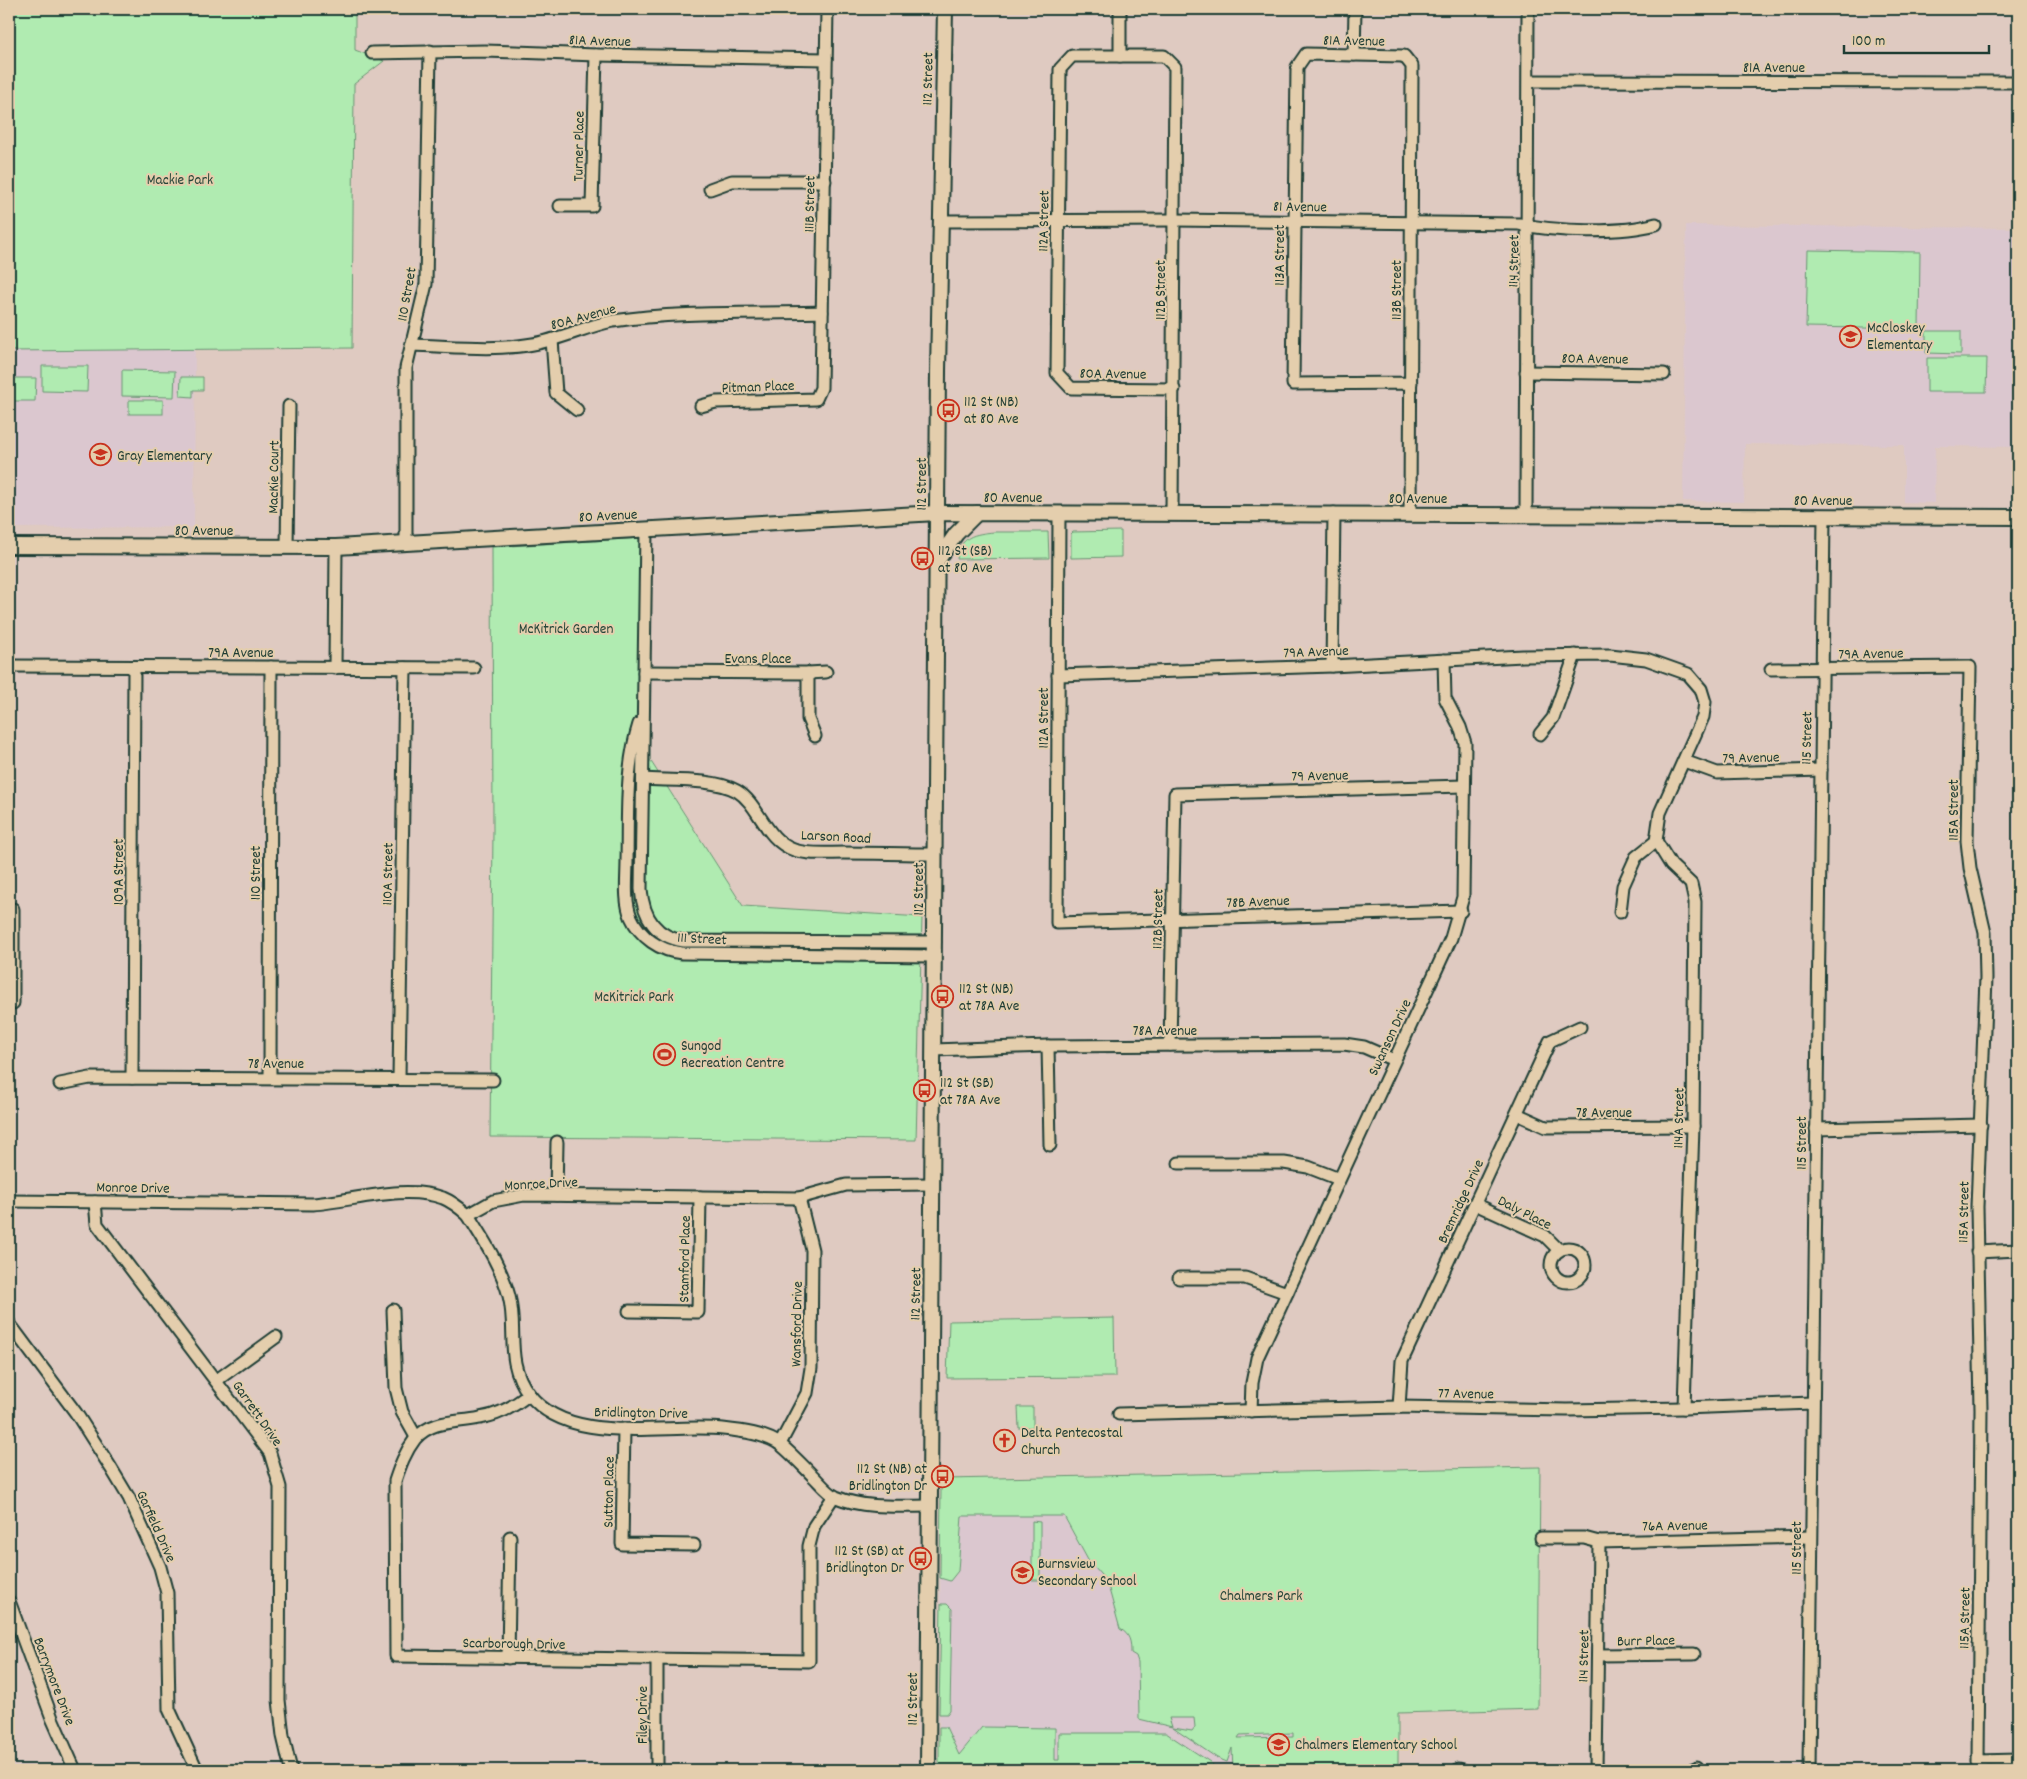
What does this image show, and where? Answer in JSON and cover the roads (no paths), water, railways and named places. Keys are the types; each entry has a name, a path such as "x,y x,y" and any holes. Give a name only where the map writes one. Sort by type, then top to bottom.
{"street":[{"name":"111B Street","path":"816,400 821,388 827,9"},
{"name":"112 Street","path":"928,1770 937,513 945,9"},
{"path":"1120,9 1120,56"},
{"path":"1354,9 1354,55"},
{"name":"114 Street","path":"1526,514 1528,9"},
{"name":"81A Avenue","path":"372,52 430,51 826,58"},
{"name":"110 Street","path":"406,542 406,368 426,284 430,51"},
{"name":"81A Avenue","path":"1296,67 1306,54 1404,56 1412,66"},
{"name":"Turner Place","path":"560,206 592,206 596,55"},
{"name":"112A Street","path":"1057,373 1060,69 1072,56 1120,56"},
{"name":"112B Street","path":"1120,56 1164,56 1175,67 1172,512"},
{"name":"113B Street","path":"1410,514 1412,66"},
{"name":"113A Street","path":"1296,67 1293,384 1411,384"},
{"name":"81A Avenue","path":"1529,81 2018,82"},
{"path":"710,189 732,180 824,181"},
{"name":"81 Avenue","path":"941,221 1411,222 1519,224 1540,229 1636,230 1656,224"},
{"name":"80A Avenue","path":"412,345 500,347 552,340 611,322 656,317 822,312"},
{"path":"552,340 556,392 577,410"},
{"name":"80A Avenue","path":"1526,372 1664,374"},
{"name":"80A Avenue","path":"1057,373 1071,388 1174,389"},
{"name":"Pitman Place","path":"701,406 716,402 816,400"},
{"name":"MacKie Court","path":"287,547 289,406"},
{"name":"80 Avenue","path":"9,546 336,547 937,513 1059,514 1172,512 2018,517"},
{"path":"937,562 956,534 977,513"},
{"path":"1332,666 1334,513"},
{"name":"112A Street","path":"1057,923 1059,514"},
{"name":"115 Street","path":"1809,1770 1824,517"},
{"name":"111 Street","path":"646,530 642,899 649,921 664,934 684,941 934,949"},
{"path":"335,668 336,547"},
{"name":"79A Avenue","path":"1058,675 1610,654 1646,659 1688,674 1701,688 1705,702 1703,717 1684,761"},
{"path":"1540,734 1553,718 1575,655"},
{"name":"Swanson Drive","path":"1251,1411 1252,1383 1257,1358 1451,938 1461,911 1463,897 1465,743 1460,727 1445,698 1444,660"},
{"name":"79A Avenue","path":"9,666 474,668"},
{"name":"109A Street","path":"132,1078 134,667"},
{"name":"79A Avenue","path":"1771,669 1970,667"},
{"name":"115A Street","path":"1970,667 1967,841 1970,868 1981,908 1985,942 1977,1252 1981,1408 1978,1761 2018,1760"},
{"name":"110 Street","path":"270,1078 271,668"},
{"name":"110A Street","path":"399,1079 405,668"},
{"name":"Evans Place","path":"644,672 808,673 808,719 815,736"},
{"path":"808,673 826,672"},
{"name":"111 Street","path":"643,710 637,731 628,791 627,898 635,926 654,943 670,951 682,953 934,949"},
{"path":"1620,912 1623,886 1636,857 1656,841 1660,814 1684,761"},
{"name":"79 Avenue","path":"1684,761 1717,773 1821,770"},
{"name":"Larson Road","path":"643,780 716,784 737,791 745,797 762,823 793,850 813,853 935,854"},
{"name":"79 Avenue","path":"1175,794 1464,786"},
{"name":"112B Street","path":"1170,1045 1175,794"},
{"name":"114A Street","path":"1656,841 1671,865 1691,884 1695,902 1693,1126 1684,1408"},
{"path":"11,1003 14,909"},
{"name":"78B Avenue","path":"1057,923 1172,918 1461,911"},
{"name":"Bremridge Drive","path":"1399,1407 1402,1361 1550,1041 1580,1027"},
{"name":"78A Avenue","path":"934,1050 1048,1046 1344,1044 1364,1048 1394,1060"},
{"path":"1048,1046 1050,1145"},
{"name":"78 Avenue","path":"60,1084 90,1078 493,1080"},
{"name":"78 Avenue","path":"1517,1114 1546,1127 1693,1126"},
{"path":"1816,1128 1981,1125"},
{"path":"556,1195 557,1142"},
{"path":"1179,1163 1284,1163 1308,1167 1339,1179"},
{"name":"Monroe Drive","path":"9,1201 313,1204 342,1202 378,1195 409,1194 431,1195 445,1199 468,1216 493,1201 506,1197 556,1195 799,1198 846,1184 933,1184"},
{"name":"Stamford Place","path":"629,1311 698,1312 700,1197"},
{"name":"Wansford Drive","path":"780,1444 807,1393 811,1368 812,1250 799,1198"},
{"name":"Garrett Drive","path":"95,1202 97,1224 217,1380 270,1453 280,1487 279,1700 283,1736 291,1770"},
{"name":"Daly Place","path":"1475,1204 1545,1236 1558,1249"},
{"name":"Bridlington Drive","path":"468,1216 500,1268 509,1297 512,1317 511,1346 516,1368 529,1394 547,1409 569,1422 596,1428 723,1429 752,1434 780,1444 834,1496 864,1505 930,1506"},
{"path":"1977,1252 2018,1250"},
{"path":"1179,1278 1245,1278 1287,1293"},
{"path":"393,1310 396,1388 402,1412 416,1438"},
{"name":"Garfield Drive","path":"9,1323 76,1413 111,1468 129,1498 160,1567 167,1593 169,1708 197,1770"},
{"path":"217,1380 276,1337"},
{"name":"Scarborough Drive","path":"529,1394 500,1412 479,1419 451,1421 431,1428 416,1438 404,1455 395,1481 396,1656 809,1661 808,1546 814,1526 834,1496"},
{"name":"77 Avenue","path":"1119,1414 1399,1407 1567,1410 1684,1408 1812,1402"},
{"name":"Sutton Place","path":"624,1429 622,1544 694,1545"},
{"path":"508,1658 510,1537"},
{"name":"76A Avenue","path":"1540,1538 1584,1538 1599,1542 1811,1538"},
{"name":"114 Street","path":"1596,1770 1599,1542"},
{"name":"Barrymore Drive","path":"9,1601 52,1718 75,1770"},
{"name":"Burr Place","path":"1598,1655 1694,1654"},
{"name":"Filey Drive","path":"657,1659 657,1770"}],"place":[{"name":"McCloskey Elementary","path":"1851,336"},
{"name":"112 St (NB) at 80 Ave","path":"948,410"},
{"name":"Gray Elementary","path":"101,455"},
{"name":"112 St (SB) at 80 Ave","path":"922,559"},
{"name":"112 St (NB) at 78A Ave","path":"943,997"},
{"name":"Sungod Recreation Centre","path":"665,1054"},
{"name":"112 St (SB) at 78A Ave","path":"924,1091"},
{"name":"Delta Pentecostal Church","path":"1005,1441"},
{"name":"112 St (NB) at Bridlington Dr","path":"943,1477"},
{"name":"112 St (SB) at Bridlington Dr","path":"920,1559"},
{"name":"Burnsview Secondary School","path":"1022,1572"},
{"name":"Chalmers Elementary School","path":"1279,1744"}],"park label":[{"name":"Mackie Park","path":"180,179"},
{"name":"McKitrick Garden","path":"566,628"},
{"name":"McKitrick Park","path":"634,996"},
{"name":"Chalmers Park","path":"1261,1595"}]}
